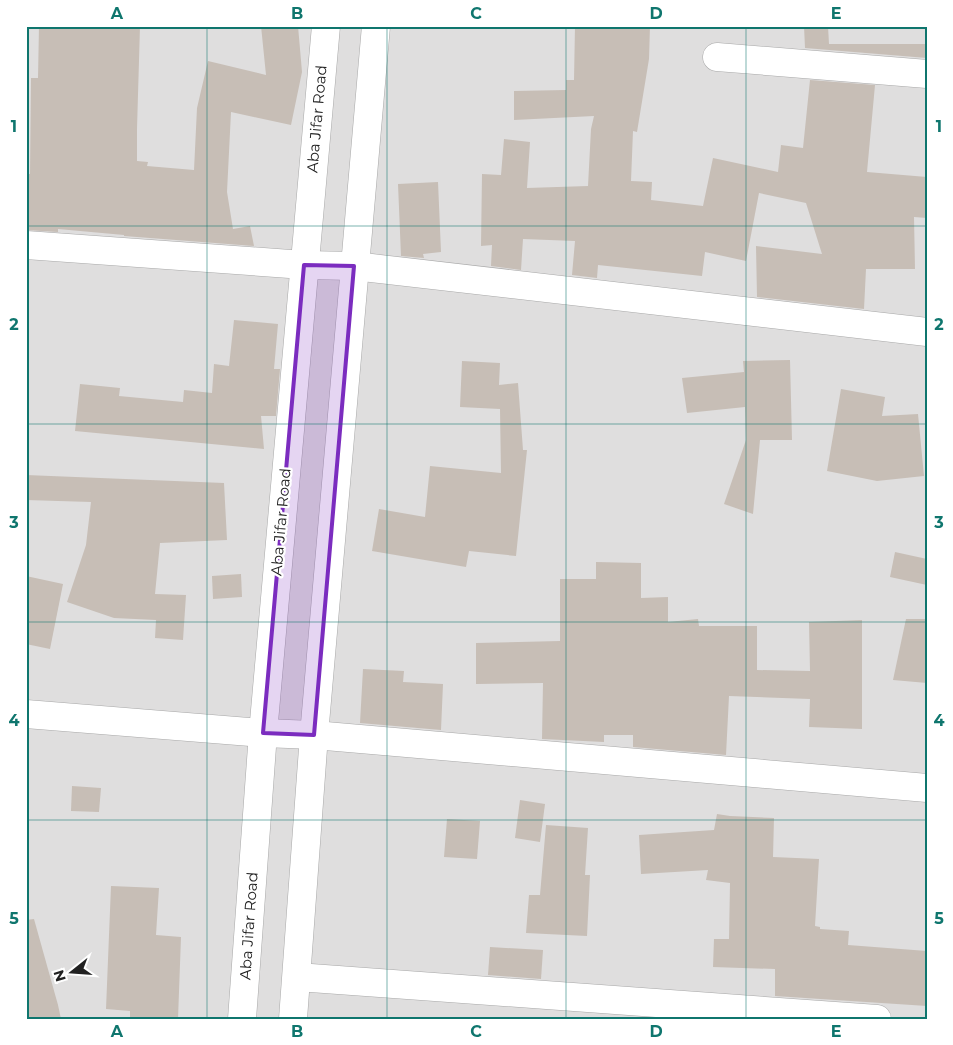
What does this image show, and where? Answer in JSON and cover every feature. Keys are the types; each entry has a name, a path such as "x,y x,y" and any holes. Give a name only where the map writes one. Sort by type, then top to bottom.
{"street":[{"name":"Aba Jifar Road","path":"242,1019 262,733 326,26"},
{"path":"293,1019 314,735 376,26"},
{"path":"717,57 927,74"},
{"path":"26,245 304,265 354,266 927,332"},
{"path":"26,714 262,733 314,735 927,788"},
{"path":"296,977 877,1019"}],"highlighted area":[{"path":"304,265 354,266 314,735 263,733"}],"shaded area":[{"path":"26,26 927,26 927,1019 26,1019"}],"building":[{"path":"39,26 140,26 137,161 148,162 147,166 194,170 197,108 208,61 266,75 261,26 298,26 302,72 291,125 231,112 227,192 233,229 250,226 254,246 58,229 58,232 26,230 26,174 30,174 31,78 38,78"},
{"path":"575,26 650,26 649,59 637,132 633,131 631,181 652,182 651,200 703,206 713,158 778,172 781,145 803,148 810,80 875,85 867,172 927,177 927,218 914,217 915,269 866,269 864,309 757,297 756,246 822,254 806,203 759,193 746,261 705,252 702,276 598,265 597,278 572,275 575,241 523,239 521,270 491,266 492,245 481,246 482,174 501,175 504,139 530,142 527,188 588,186 591,129 594,116 514,120 514,91 566,90 566,80 574,80"},
{"path":"804,26 828,26 829,44 927,44 927,58 805,48"},
{"path":"438,182 441,252 423,254 424,258 401,256 398,184"},
{"path":"234,320 278,324 274,369 280,369 276,416 261,416 264,449 75,431 80,384 120,388 119,396 183,402 184,390 212,393 214,364 229,366"},
{"path":"790,360 792,440 760,440 753,514 724,504 746,440 745,407 687,413 682,378 744,372 743,361"},
{"path":"462,361 500,363 499,385 518,383 523,450 527,450 516,556 469,551 466,567 372,551 379,509 425,517 430,466 501,473 500,409 460,407"},
{"path":"841,389 885,397 882,416 918,414 924,476 877,481 827,471"},
{"path":"26,475 224,483 227,540 160,543 155,594 186,595 183,640 155,638 156,620 114,618 67,602 86,545 91,502 26,500"},
{"path":"895,552 927,559 927,585 890,577"},
{"path":"596,562 641,563 641,598 668,597 668,622 698,619 699,626 757,626 757,670 810,671 809,622 862,620 862,729 809,727 810,699 729,696 726,755 633,747 633,735 604,735 604,742 542,739 543,683 476,684 476,643 560,641 560,579 596,579"},
{"path":"241,574 242,597 213,599 212,576"},
{"path":"26,576 63,584 50,649 26,644"},
{"path":"906,619 927,619 927,683 893,680"},
{"path":"363,669 404,671 403,682 443,684 441,730 360,723"},
{"path":"72,786 101,788 99,812 71,811"},
{"path":"520,800 545,804 540,842 515,838"},
{"path":"717,814 774,818 773,857 819,859 815,926 820,927 820,929 849,931 848,945 927,951 927,1006 775,996 775,969 713,967 714,939 729,939 730,883 706,880 708,870 641,874 639,835 714,830"},
{"path":"447,819 480,821 477,859 444,857"},
{"path":"546,825 588,828 585,875 590,875 587,936 526,933 529,895 540,895"},
{"path":"111,886 159,888 156,935 181,937 178,1019 130,1019 130,1011 106,1009"},
{"path":"34,919 61,1019 26,1019 26,920"},
{"path":"490,947 543,950 541,979 488,975"}]}
